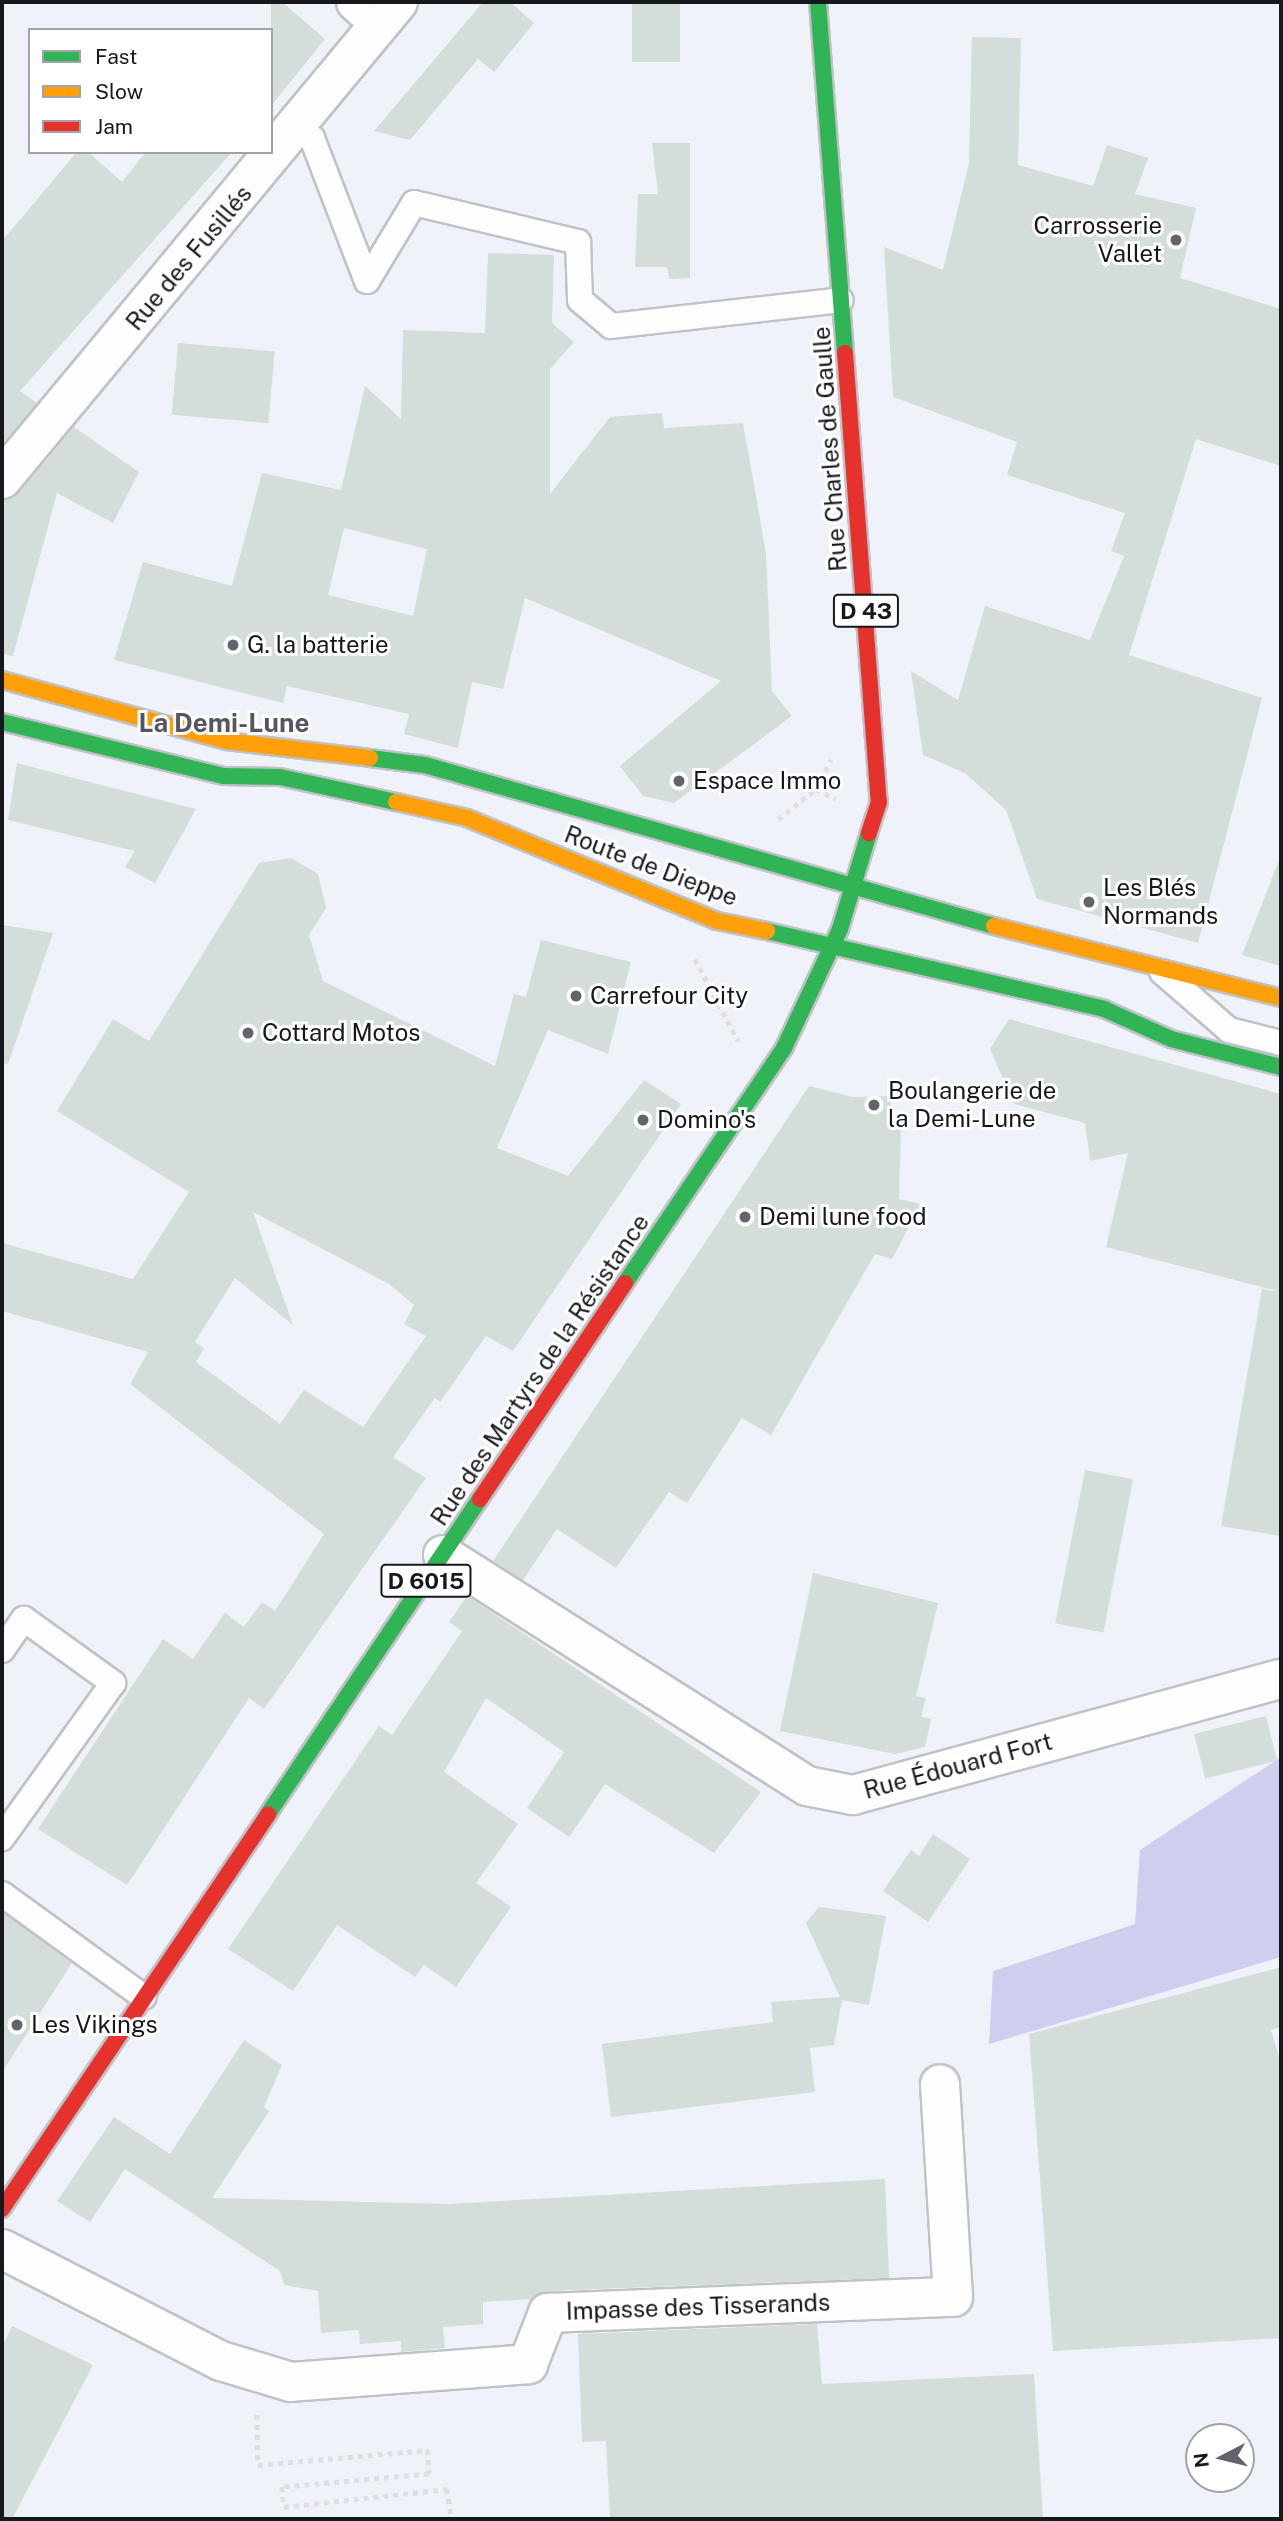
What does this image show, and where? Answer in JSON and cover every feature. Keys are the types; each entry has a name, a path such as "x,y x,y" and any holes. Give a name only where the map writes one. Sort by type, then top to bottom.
{"main road":[{"name":"Rue Charles de Gaulle","path":"818,2 879,802 850,889 840,929"},
{"name":"Route de Dieppe","path":"2,680 226,741 425,765 720,844 850,889 1150,962 1281,998"},
{"name":"Route de Dieppe","path":"2,722 223,776 280,777 467,818 718,921 834,944 1104,1009 1171,1039 1281,1067"},
{"name":"Rue des Martyrs de la Résistance","path":"2,2209 784,1048 840,929"}],"street":[{"name":"Rue des Fusillés","path":"2,479 293,130 378,9"},
{"name":"Rue Édouard Fort","path":"443,1555 807,1786 853,1795 1281,1679"},
{"name":"Impasse des Tisserands","path":"2,2249 257,2376 291,2382 528,2364 548,2313 953,2297 940,2084"}],"lane":[{"path":"293,130 312,138 367,281 414,203 578,242 580,300 611,326 841,300"},
{"path":"1150,962 1229,1030 1281,1043"},
{"path":"2,1650 24,1619 113,1683 2,1838"},
{"path":"2,1894 144,1997"}],"path":[{"path":"816,789 842,801"},
{"path":"697,951 697,966 733,1032"},
{"path":"257,2376 258,2465 428,2450 429,2474 282,2487 284,2507 447,2489 452,2519"}],"shaded area":[{"path":"1281,1757 1281,1957 989,2044 993,1971 1135,1924 1140,1850"}],"building":[{"path":"271,2 282,2 325,39 273,104 273,28"},
{"path":"483,2 510,2 534,23 494,72 478,59 410,140 374,131"},
{"path":"632,2 680,2 680,62 632,62"},
{"path":"972,37 1021,38 1018,165 1093,186 1107,145 1148,158 1135,194 1196,208 1180,278 1281,309 1281,466 1196,439 1129,655 1262,698 1198,943 1037,899 1006,810 965,773 923,755 911,671 958,700 985,606 1090,640 1124,556 1111,551 1125,513 1007,475 1017,442 893,397 884,247 943,270 969,163"},
{"path":"652,143 690,143 690,278 669,279 667,267 635,267 638,194 658,194"},
{"path":"75,154 90,154 122,182 144,154 230,154 20,391 37,403 2,445 2,241"},
{"path":"488,253 554,255 552,323 574,342 550,369 550,494 610,417 662,413 664,428 743,423 766,553 772,691 792,716 674,803 643,796 620,766 721,681 525,598 503,689 472,682 458,748 404,734 409,714 287,686 283,703 114,660 143,562 232,586 262,473 341,490 365,386 401,419 403,330 485,333","holes":["344,528 427,549 413,616 328,595"]},
{"path":"178,343 275,351 268,423 172,415"},
{"path":"74,427 139,472 113,523 57,493 13,656 2,654 2,500 19,493"},
{"path":"17,763 196,809 155,883 125,867 135,851 8,820"},
{"path":"291,858 318,874 326,908 309,935 323,981 495,1066 514,994 526,997 541,940 631,962 608,1054 548,1030 497,1148 568,1176 644,1080 681,1104 513,1351 486,1336 440,1402 435,1398 393,1457 426,1478 264,1709 249,1698 127,1885 38,1829 163,1639 193,1659 225,1613 244,1627 262,1602 275,1611 324,1534 130,1384 148,1352 2,1311 2,1243 133,1279 189,1192 57,1111 113,1019 149,1041 259,863","holes":["253,1212 389,1284 414,1305 404,1324 426,1336 363,1427 304,1390 280,1424 196,1362 204,1348 195,1342 235,1278 293,1325"]},
{"path":"1281,860 1281,966 1242,955"},
{"path":"2,925 53,933 8,1064 2,1063"},
{"path":"1009,1019 1281,1094 1281,1536 1221,1526 1262,1289 1278,1291 1106,1247 1128,1153 1090,1161 1085,1123 1014,1104 990,1049"},
{"path":"809,1086 853,1097 890,1096 892,1118 901,1125 899,1199 921,1204 892,1259 875,1254 771,1435 742,1418 687,1503 669,1492 616,1568 557,1529 523,1580 493,1561"},
{"path":"1085,1470 1133,1479 1103,1632 1055,1623"},
{"path":"813,1573 938,1603 916,1696 926,1698 921,1717 931,1719 925,1747 895,1754 780,1731"},
{"path":"467,1596 761,1792 714,1853 605,1784 569,1837 527,1808 564,1752 486,1698 444,1772 518,1824 476,1883 511,1907 456,1987 424,1965 415,1977 337,1925 293,1991 228,1949 379,1726 392,1735 462,1631 449,1622"},
{"path":"1266,1716 1277,1761 1205,1779 1194,1734"},
{"path":"933,1834 970,1859 928,1922 883,1891 911,1850 919,1856"},
{"path":"819,1907 886,1916 869,2005 842,2000 834,2045 810,2048 815,2092 611,2117 602,2044 773,2022 771,2002 840,1997 806,1923"},
{"name":"Les Vikings","path":"2,1912 72,1963 2,2072"},
{"path":"1281,1967 1281,2027 1271,2030 1281,2063 1281,2338 1053,2351 1029,2034"},
{"path":"244,2040 282,2065 264,2107 269,2111 212,2198 448,2204 885,2179 889,2278 547,2291 532,2299 483,2302 483,2324 443,2327 445,2348 401,2352 401,2341 360,2344 359,2330 321,2333 318,2291 284,2285 280,2271 125,2169 90,2222 57,2201 114,2117 170,2154"},
{"path":"817,2324 822,2384 1034,2374 1043,2519 610,2519 606,2441 582,2442 578,2334"},
{"path":"12,2326 93,2365 12,2519 2,2519 2,2347"}],"traffic: fast":[{"path":"818,2 845,353"},
{"path":"2,722 223,776 280,777 396,802"},
{"path":"370,758 425,765 994,926"},
{"path":"625,1283 784,1048 840,929 869,833"},
{"path":"767,931 1104,1009 1171,1039 1281,1067"},
{"path":"268,1814 480,1499"}],"traffic: slow":[{"path":"2,680 226,741 370,758"},
{"path":"396,802 467,818 717,921 767,931"},
{"path":"994,926 1281,998"}],"traffic: jam":[{"path":"845,353 879,802 869,833"},
{"path":"480,1499 625,1283"},
{"path":"2,2209 268,1814"}],"place":[{"name":"Carrosserie Vallet","path":"1176,240"},
{"name":"G. la batterie","path":"233,645"},
{"name":"Espace Immo","path":"679,781"},
{"name":"Les Blés Normands","path":"1089,902"},
{"name":"Carrefour City","path":"576,996"},
{"name":"Cottard Motos","path":"248,1033"},
{"name":"Boulangerie de la Demi-Lune","path":"874,1105"},
{"name":"Domino's","path":"643,1120"},
{"name":"Demi lune food","path":"745,1217"},
{"name":"Les Vikings","path":"17,2025"}],"district":[{"name":"La Demi-Lune","path":"224,723"}]}
